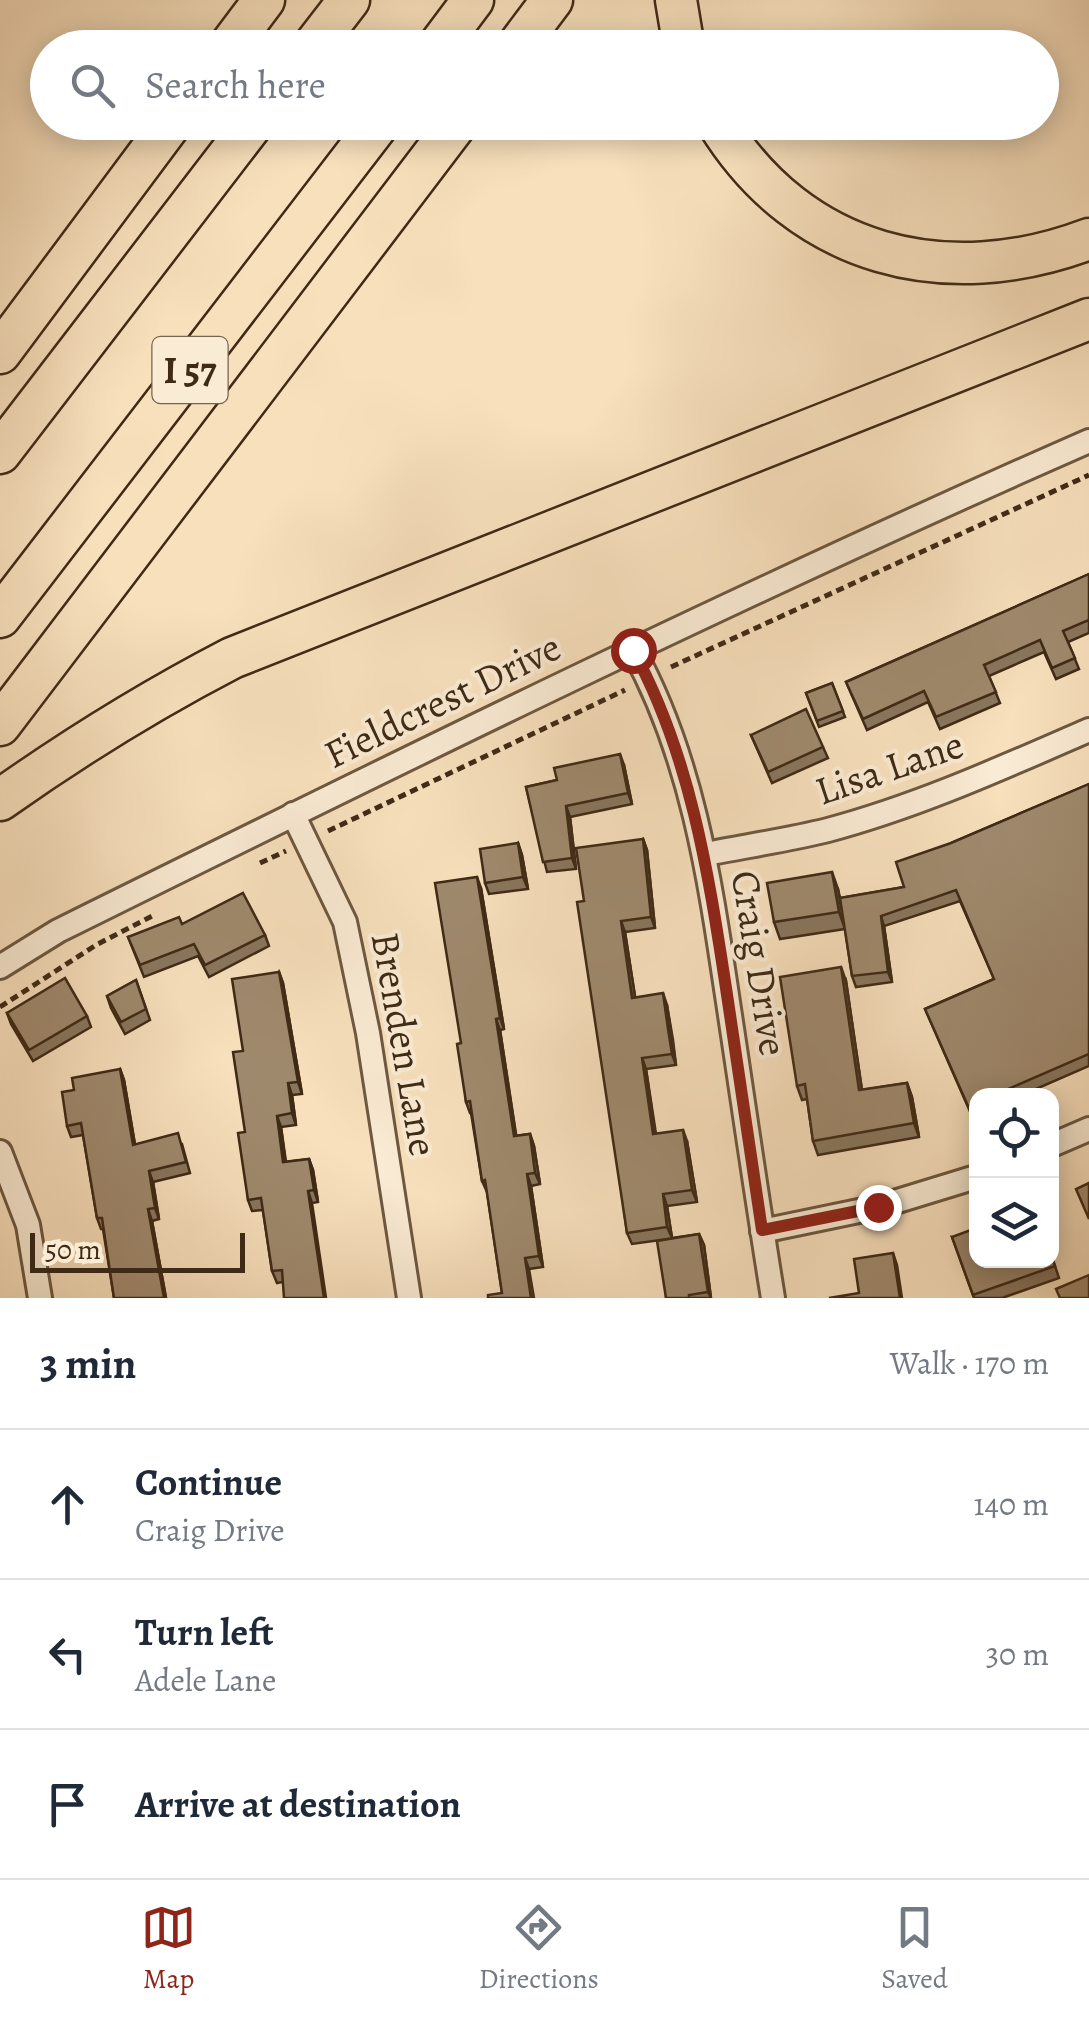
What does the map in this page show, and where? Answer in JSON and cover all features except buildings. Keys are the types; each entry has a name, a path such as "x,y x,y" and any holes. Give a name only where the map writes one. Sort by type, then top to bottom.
{"highway":[{"path":"242,30 264,0"},
{"path":"326,30 348,0"},
{"path":"451,30 474,0"},
{"path":"530,30 552,0"},
{"path":"676,0 681,30"},
{"path":"0,353 159,140"},
{"name":"I 57","path":"0,453 240,140"},
{"name":"I 57","path":"0,617 366,140"},
{"path":"0,725 444,140"},
{"path":"730,140 783,200 817,224 856,244 928,263 971,264 1006,263 1089,239"},
{"path":"0,800 76,746 232,658 1089,319"}],"street":[{"name":"Fieldcrest Drive","path":"0,968 58,931 293,814 931,510 1089,441"},
{"name":"Craig Drive","path":"633,650 680,761 706,854 772,1298"},
{"name":"Lisa Lane","path":"706,854 827,830 892,809 945,791 1089,730"},
{"name":"Brenden Lane","path":"293,814 345,922 368,1033 410,1298"},
{"path":"1059,1142 1089,1129"},
{"path":"0,1152 28,1226 40,1298"},
{"path":"762,1230 878,1207 970,1178"}],"path":[{"path":"256,864 1089,475"},
{"path":"0,1007 96,945 167,908"}],"route":[{"path":"633,650 680,761 706,854 762,1230 878,1207"}]}
